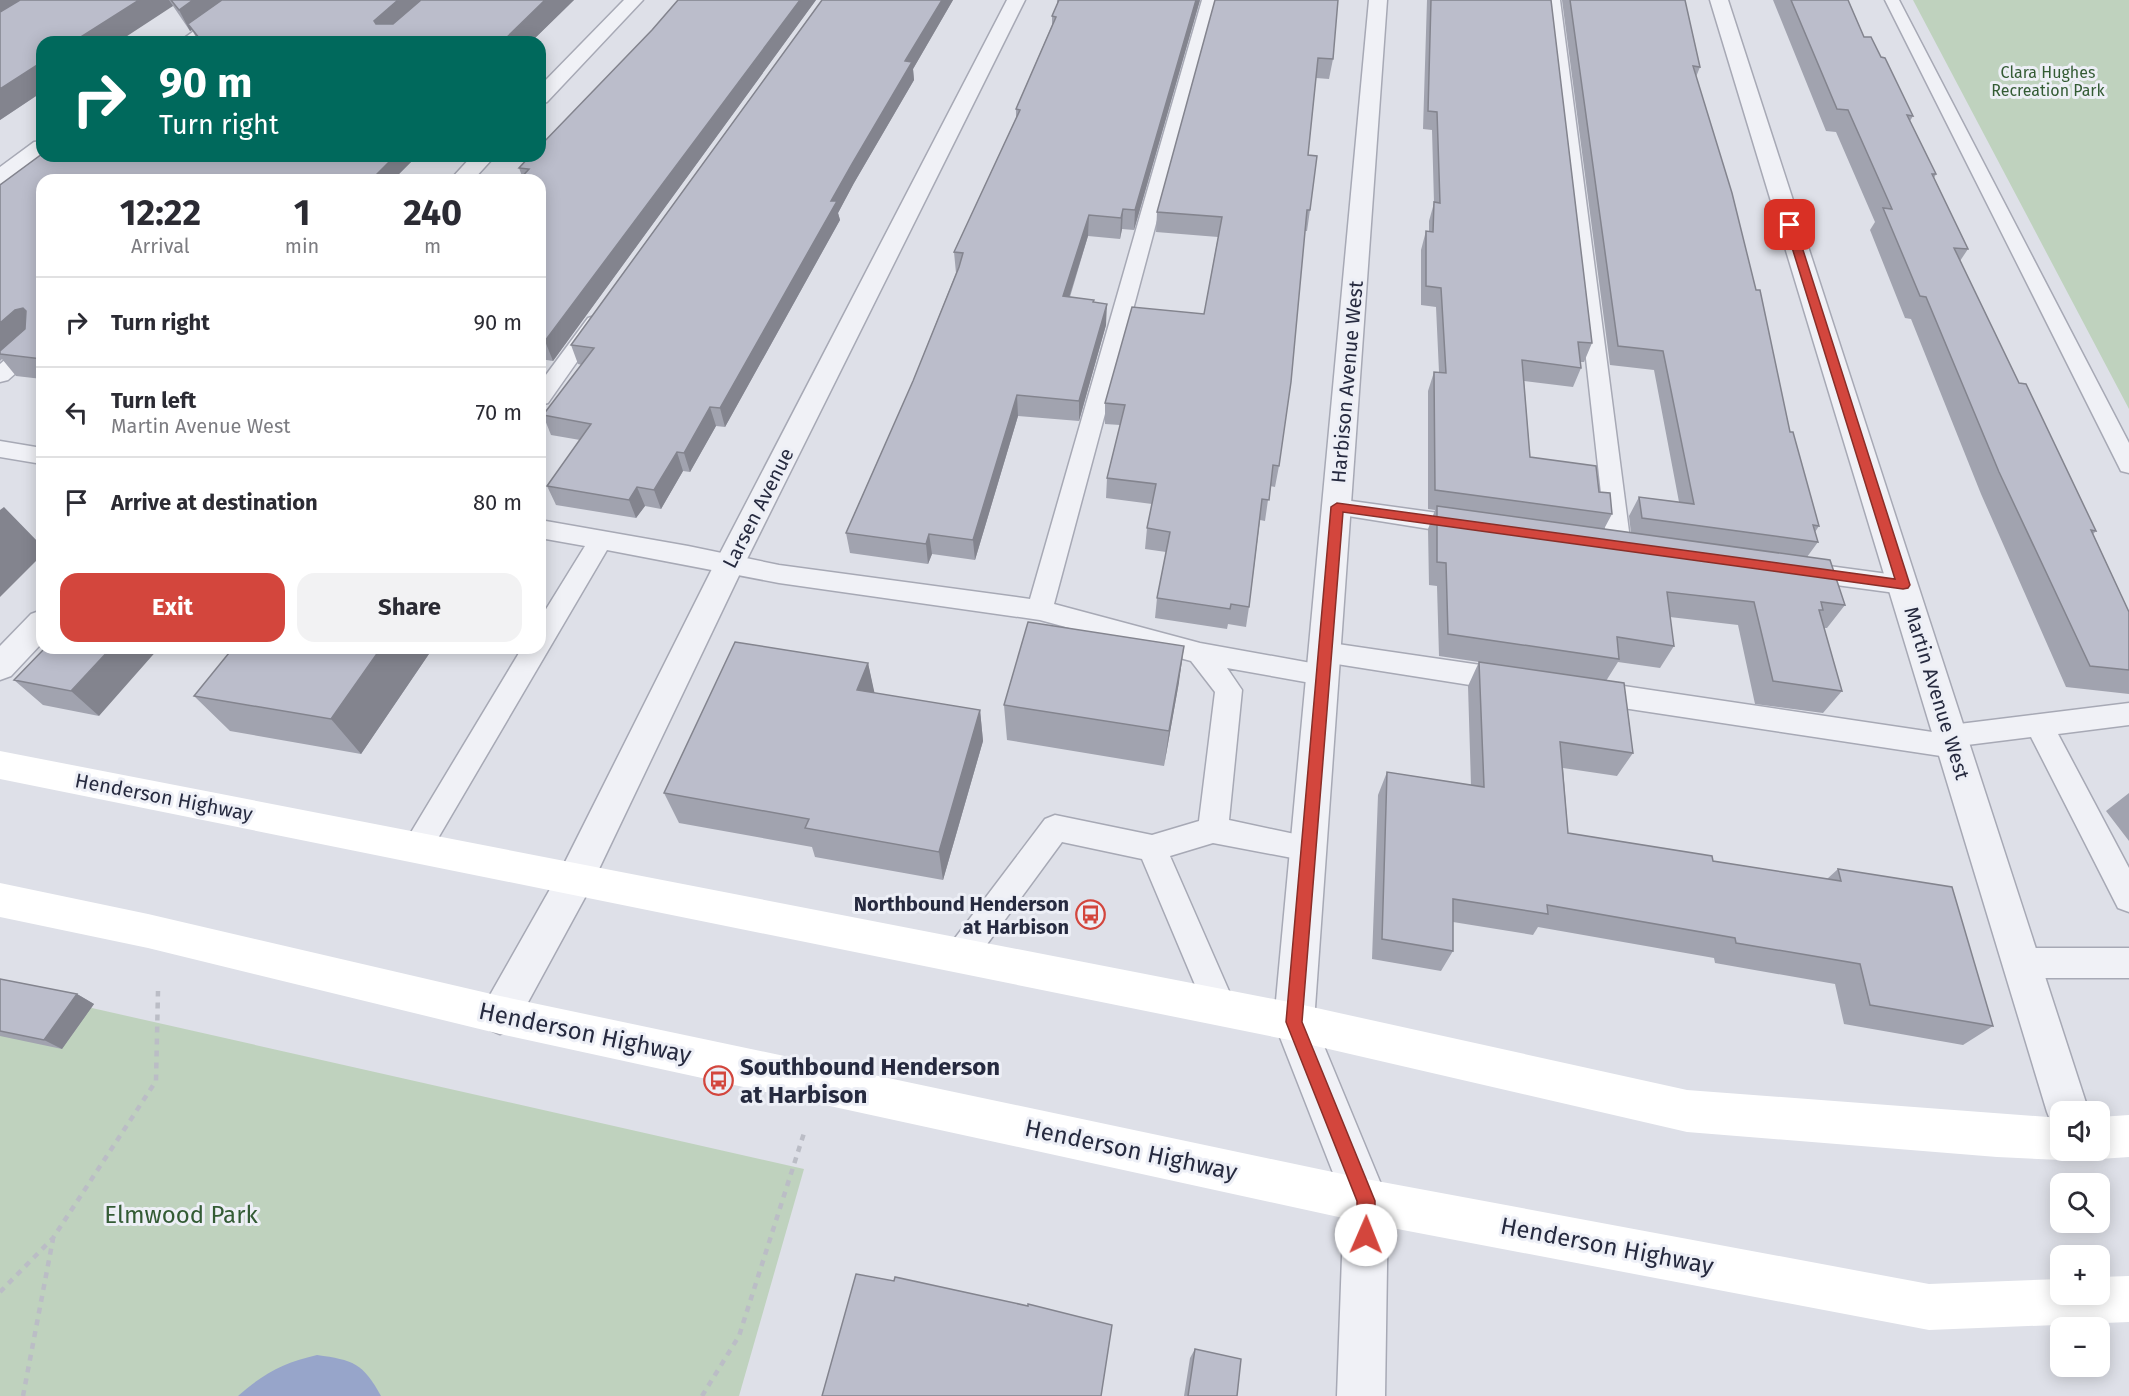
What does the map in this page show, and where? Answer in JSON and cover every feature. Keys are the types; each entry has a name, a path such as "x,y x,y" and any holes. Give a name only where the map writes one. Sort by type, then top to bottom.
{"main road":[{"name":"Henderson Highway","path":"0,765 1294,1022 1687,1111 2050,1138"},
{"name":"Henderson Highway","path":"0,900 148,931 500,1015 1366,1201 1929,1307 2129,1299"},
{"path":"2110,1137 2129,1136"}],"street":[{"path":"197,36 248,0"},
{"path":"546,92 634,0"},
{"name":"Larsen Avenue","path":"500,1015 575,880 730,563 1016,0"},
{"name":"Harbison Avenue West","path":"1361,1396 1366,1201 1294,1022 1378,0"},
{"name":"Martin Avenue West","path":"1719,0 2065,1101"},
{"path":"0,177 36,151"},
{"path":"467,174 478,162"},
{"path":"0,667 36,628"}],"lane":[{"path":"1040,610 1209,0"},
{"path":"1552,0 1619,547"},
{"path":"1892,0 2129,465"},
{"path":"546,390 603,311"},
{"path":"0,375 36,344"},
{"path":"0,449 36,455"},
{"path":"1337,507 1492,529"},
{"path":"546,530 779,574 1040,610 1200,653 1534,684"},
{"path":"546,631 600,541"},
{"path":"1781,568 1903,585"},
{"path":"1200,653 1229,690 1214,830"},
{"path":"417,848 532,654"},
{"path":"1569,689 1952,742 2039,725 2129,714"},
{"path":"2039,725 2129,898"},
{"path":"960,956 1055,828 1152,848 1214,830 1308,848"},
{"path":"1152,848 1221,1008"},
{"path":"2022,963 2129,963"}],"path":[{"path":"0,1292 53,1238 156,1081 158,992"},
{"path":"702,1396 739,1336 805,1130"},
{"path":"23,1396 53,1238"}],"green space":[{"name":"Clara Hughes Recreation Park","path":"1913,0 2129,0 2129,409"},
{"name":"Elmwood Park","path":"30,994 804,1169 739,1396 0,1396 0,1033"}],"water":[{"path":"317,1355 348,1361 356,1365 368,1376 381,1396 238,1396 274,1370"}],"building":[{"path":"20,0 139,0 82,36 36,36 36,66 0,89 0,12"},
{"path":"171,0 193,0 179,10"},
{"path":"222,0 398,0 374,21 376,24 393,24 421,0 545,0 508,36 197,36 188,24"},
{"path":"678,0 800,0 546,340 546,174 524,174 529,169 519,168 524,162 546,162 546,140"},
{"path":"822,0 942,0 905,61 912,62 831,201 837,201 720,408 710,407 684,453 677,452 654,490 637,487 629,500 547,486 591,424 546,416 546,411 594,348 571,345"},
{"path":"1059,0 1196,0 1135,210 1123,209 1121,218 1089,215 1063,296 1107,304 1079,401 1017,395 973,540 929,534 926,544 846,533 913,381 959,267 963,253 954,252 1020,110 1016,109 1056,17 1052,16"},
{"path":"1215,0 1338,0 1333,59 1318,58 1308,155 1317,156 1310,210 1307,210 1291,382 1279,466 1273,465 1269,500 1262,499 1249,607 1231,604 1230,609 1157,598 1170,532 1147,528 1156,484 1107,478 1125,405 1105,403 1132,307 1204,314 1222,217 1157,212"},
{"path":"1431,0 1551,0 1592,343 1578,342 1581,368 1522,360 1530,457 1596,466 1599,492 1610,493 1612,514 1435,490 1434,372 1446,373 1441,288 1426,286 1426,231 1433,232 1434,202 1440,203 1437,112 1428,111"},
{"path":"1570,0 1685,0 1700,67 1693,66 1732,193 1756,290 1760,290 1790,432 1793,432 1819,526 1813,525 1818,542 1642,518 1639,497 1694,504 1663,351 1618,346"},
{"path":"1791,0 1848,0 1864,37 1871,37 1881,57 1885,58 1913,116 1907,115 1936,174 1932,174 1968,249 1954,248 2019,383 2026,384 2096,531 2091,530 2129,612 2129,670 2090,666 1999,472 1926,297 1920,296 1883,208 1892,209 1848,110 1837,109"},
{"path":"36,158 36,162 389,162 377,174 36,174 36,358 0,354 0,351 25,329 26,311 23,308 15,310 0,323 0,185"},
{"path":"1437,506 1830,560 1845,605 1821,602 1823,610 1819,610 1842,691 1773,681 1754,602 1667,592 1674,646 1617,637 1619,659 1448,634 1446,563 1437,562"},
{"path":"1028,622 1184,646 1169,731 1004,705"},
{"path":"735,642 868,663 857,690 980,710 939,852 805,828 809,819 664,793"},
{"path":"39,654 105,654 71,691 14,680"},
{"path":"228,654 377,654 331,719 194,696"},
{"path":"1479,662 1624,683 1633,753 1560,742 1568,833 1712,856 1713,861 1841,881 1838,869 1952,887 1993,1026 1870,1005 1860,964 1736,943 1735,938 1547,905 1548,914 1453,899 1453,951 1382,939 1387,772 1484,787"},
{"path":"0,979 77,994 44,1040 0,1031"},
{"path":"856,1274 894,1281 895,1277 1028,1306 1028,1304 1112,1325 1101,1396 822,1396"},
{"path":"1195,1349 1241,1359 1237,1396 1188,1396"}],"place":[{"name":"Northbound Henderson at Harbison","path":"1090,915"},
{"name":"Southbound Henderson at Harbison","path":"719,1081"}],"route":[{"path":"1366,1235 1366,1201 1294,1022 1337,507 1903,585 1790,225"}]}
